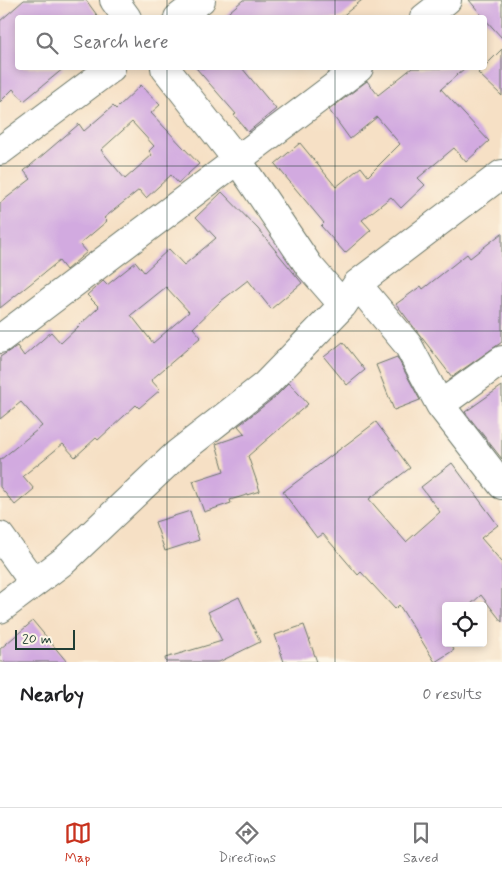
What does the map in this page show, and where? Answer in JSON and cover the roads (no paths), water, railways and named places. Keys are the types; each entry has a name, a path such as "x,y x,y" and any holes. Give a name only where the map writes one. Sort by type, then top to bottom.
{"street":[{"path":"114,0 125,15"},
{"path":"182,15 201,0"},
{"path":"428,15 447,0"},
{"path":"0,151 108,70"},
{"path":"168,70 238,161 309,266 350,295 408,345 440,405 502,485"},
{"path":"0,339 356,70"},
{"path":"0,608 64,560 178,454 265,385 350,295 502,174"},
{"path":"440,405 502,360"},
{"path":"0,536 34,583"}]}
